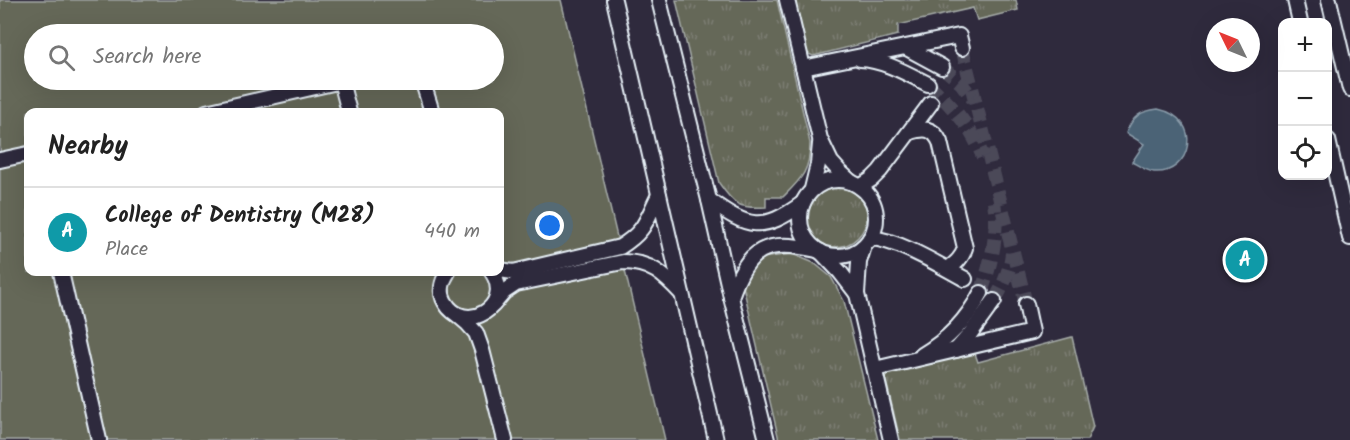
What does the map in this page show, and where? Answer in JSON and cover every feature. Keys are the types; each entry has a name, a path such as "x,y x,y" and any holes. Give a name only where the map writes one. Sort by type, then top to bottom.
{"street":[{"path":"614,0 716,440"},
{"path":"659,0 767,440"},
{"path":"787,0 820,139 831,162 867,193 875,210 874,229 859,262 856,294 891,440"},
{"path":"1295,0 1299,18"},
{"path":"1329,0 1350,89"},
{"path":"803,68 959,36 962,48"},
{"path":"905,46 942,67"},
{"path":"849,58 865,59 881,64 928,84"},
{"path":"227,108 301,90"},
{"path":"345,90 348,108"},
{"path":"425,90 431,108"},
{"path":"812,189 824,182 837,180 855,184 877,175 931,104"},
{"path":"910,132 927,129 937,136 940,142 965,248 960,260 948,269"},
{"path":"709,200 733,217 745,222 764,224 780,218 802,203 812,189 818,164 820,139"},
{"path":"0,160 24,155"},
{"path":"1332,158 1350,238"},
{"path":"504,271 513,272 620,247 641,231 659,195"},
{"path":"802,203 800,224 803,234 809,243 840,272 856,294"},
{"path":"731,297 743,268 750,259 770,247 787,245 832,255 843,255 854,252 867,242 879,238 897,244 965,279"},
{"path":"455,313 462,316 477,316 491,307 504,292 516,285 623,262 637,262 659,272 682,294"},
{"path":"62,276 99,440"},
{"path":"445,276 441,290 443,299 448,307 476,333 505,440"},
{"path":"482,350 480,332 483,321 497,297 497,281 494,276"},
{"path":"915,359 932,349 960,325 972,310 981,293"},
{"path":"956,350 994,301"},
{"path":"875,369 1032,332 1026,304"}],"green space":[{"path":"0,0 561,0 665,440 0,440"},
{"path":"676,0 777,0 810,143 810,153 800,179 783,197 766,197 766,207 749,207 738,204 719,183"},
{"path":"792,0 1016,0 1018,10 977,20 973,8 898,25 898,35 813,56 803,51"},
{"path":"835,183 853,189 861,197 867,215 861,233 853,241 835,247 817,241 809,233 803,215 809,197 817,189"},
{"path":"792,254 814,263 831,277 844,301 878,440 779,440 743,286 751,269 762,258"},
{"path":"1072,337 1093,427 1087,440 900,440 885,376 890,370 973,348 978,362"}],"water":[{"path":"1158,109 1173,115 1182,123 1187,134 1188,145 1177,165 1167,171 1154,172 1132,162 1144,144 1126,133 1131,122 1138,115"}],"tunnel":[{"path":"962,48 1026,304"},
{"path":"942,67 961,83 973,99"},
{"path":"928,84 960,118 973,136 983,157"},
{"path":"981,293 993,248 994,202"},
{"path":"994,301 1006,278 1012,253"}],"place":[{"name":"College of Dentistry (M28)","path":"1245,260"}]}
